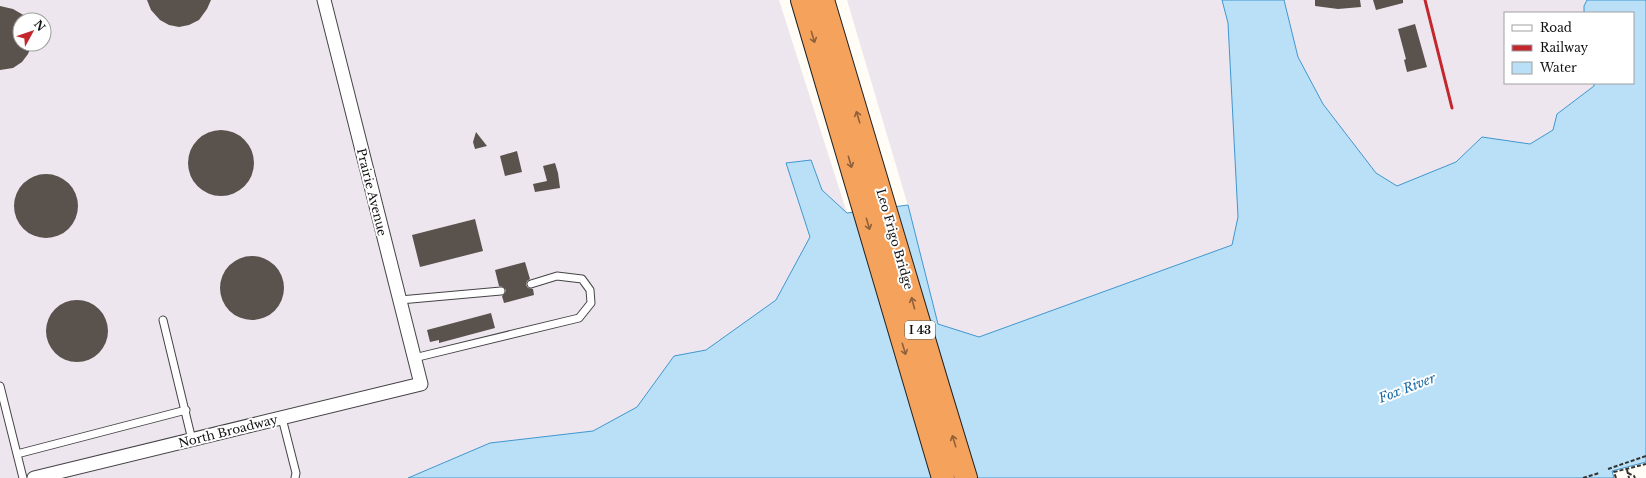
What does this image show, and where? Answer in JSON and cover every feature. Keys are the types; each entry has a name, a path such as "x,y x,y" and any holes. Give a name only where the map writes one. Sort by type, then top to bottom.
{"highway":[{"name":"I 43","path":"802,0 943,478"},
{"name":"Leo Frigo Bridge","path":"823,0 907,280 923,339 966,478"}],"street":[{"name":"Prairie Avenue","path":"324,0 421,384"},
{"name":"North Broadway","path":"34,478 421,384"}],"lane":[{"path":"414,358 579,318 591,303 590,290 582,280 558,276 531,284"},
{"path":"400,300 501,291"},
{"path":"164,320 192,440"},
{"path":"0,386 23,478"},
{"path":"17,454 186,410"},
{"path":"282,418 296,473 295,478"}],"path":[{"path":"1608,469 1646,456"},
{"path":"1616,478 1614,472 1646,464"},
{"path":"1627,469 1629,478"},
{"path":"1583,478 1588,475 1599,473"},
{"path":"1628,473 1634,476 1634,478"}],"shaded area":[{"path":"0,0 779,0 847,213 822,190 811,160 786,163 810,237 776,300 706,350 674,356 637,407 593,431 490,443 408,478 0,478"},
{"path":"847,0 1222,0 1228,23 1238,217 1232,245 979,337 938,324 911,216"},
{"path":"1284,0 1587,0 1584,6 1584,12 1504,12 1504,84 1594,84 1594,86 1557,114 1553,130 1530,144 1482,137 1456,162 1397,186 1376,173 1323,104 1298,57"}],"water":[{"name":"Fox River","path":"1222,0 1284,0 1298,57 1323,104 1376,173 1397,186 1456,162 1482,137 1530,144 1553,130 1557,114 1594,86 1594,84 1634,84 1634,12 1584,12 1584,6 1587,0 1646,0 1646,462 1612,471 1614,478 408,478 490,443 593,431 637,407 674,356 706,350 776,300 810,237 786,163 811,160 822,190 847,213 908,205 938,324 979,337 1232,245 1238,217 1228,23"}],"building":[{"path":"147,0 211,0 207,9 199,20 189,25 179,27 169,25 160,20 151,10"},
{"path":"1315,0 1360,0 1361,7 1338,9 1315,6"},
{"path":"1373,0 1403,0 1403,3 1376,10"},
{"path":"0,6 13,9 18,12 12,12 12,52 29,52 22,62 13,68 0,70"},
{"path":"1415,24 1427,67 1407,72 1404,60 1406,59 1398,29"},
{"path":"221,130 234,133 244,140 251,150 254,163 251,176 244,186 234,193 221,196 208,193 198,186 191,176 188,163 191,150 198,140 208,133"},
{"path":"476,132 487,146 475,149 473,142"},
{"path":"517,151 522,172 505,176 500,156"},
{"path":"555,163 560,188 535,192 533,184 547,181 543,166"},
{"path":"46,174 64,180 72,188 78,206 72,224 64,232 46,238 28,232 20,224 14,206 20,188 28,180"},
{"path":"475,219 483,251 420,267 412,235"},
{"path":"246,256 258,256 275,265 282,276 284,288 282,300 275,311 258,320 246,320 234,315 225,306 220,294 220,282 225,270 234,261"},
{"path":"525,262 530,279 527,281 526,285 528,288 533,289 534,295 504,303 502,296 506,290 499,286 495,270"},
{"path":"71,300 83,300 99,309 106,319 108,331 106,343 99,353 83,362 71,362 60,357 51,348 46,337 46,325 51,314 60,305"},
{"path":"491,313 495,328 439,343 439,340 430,342 427,330"}],"railway":[{"path":"1425,0 1452,108"}]}
